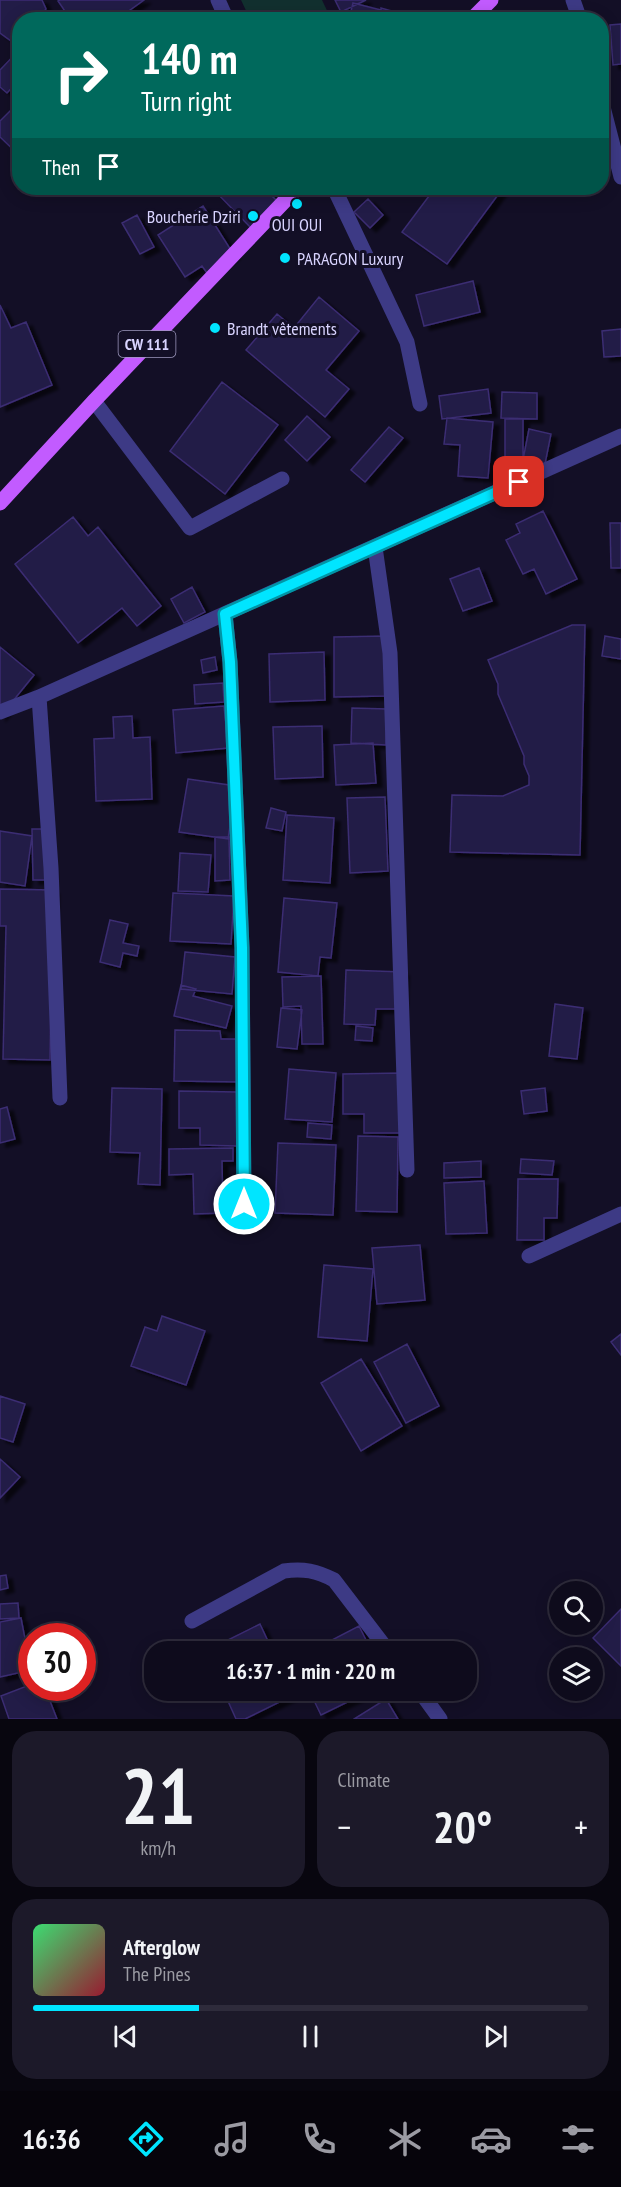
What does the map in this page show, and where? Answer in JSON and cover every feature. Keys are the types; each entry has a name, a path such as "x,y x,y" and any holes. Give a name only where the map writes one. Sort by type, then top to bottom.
{"main road":[{"path":"479,12 492,0"},
{"name":"CW 111","path":"0,503 290,195"}],"street":[{"path":"609,130 621,177"},
{"path":"337,195 407,342 420,404"},
{"path":"94,401 190,528 282,478"},
{"path":"0,712 39,698 621,436"},
{"path":"375,547 390,653 407,1170"},
{"path":"225,614 230,662 242,948 244,1204"},
{"path":"39,698 51,868 60,1098"},
{"path":"529,1256 621,1214"},
{"path":"192,1620 284,1571 301,1569 321,1573 333,1580 380,1641"},
{"path":"427,1701 440,1719"}],"green space":[{"path":"241,0 322,0 328,12 247,12"}],"building":[{"path":"0,0 42,0 46,9 44,12 12,12 12,42 0,33"},
{"path":"144,0 127,12 66,12 58,1"},
{"path":"335,0 366,0 341,12"},
{"path":"353,3 395,12 351,12"},
{"path":"621,24 621,64 613,65 610,25"},
{"path":"12,57 12,88 7,93 0,87 0,70"},
{"path":"12,109 12,148 0,137 0,121"},
{"name":"Boucherie Dziri","path":"219,195 271,195 279,203 252,229"},
{"path":"430,195 498,195 447,264 402,232"},
{"path":"368,199 383,215 370,228 354,212"},
{"path":"203,206 234,255 207,273 202,266 185,277 158,235"},
{"path":"137,215 154,247 140,254 122,223"},
{"path":"473,281 480,312 424,326 416,295"},
{"path":"319,297 359,331 326,370 349,389 325,417 246,350 277,314 294,328"},
{"path":"0,305 11,328 26,322 52,385 0,407"},
{"path":"621,329 621,356 604,357 602,331"},
{"path":"222,382 278,425 225,494 170,451"},
{"path":"488,389 491,413 442,419 439,396"},
{"path":"502,392 537,393 537,419 501,418"},
{"path":"307,416 330,437 307,461 285,440"},
{"path":"447,418 493,422 488,478 458,476 460,445 444,444"},
{"path":"505,419 523,419 523,475 505,476"},
{"path":"389,427 403,438 365,482 351,470"},
{"path":"529,429 551,434 544,469 522,465"},
{"path":"543,511 577,579 546,594 534,569 523,574 506,540 520,533 516,524"},
{"path":"73,517 88,536 98,527 161,606 137,626 122,608 78,643 15,564"},
{"path":"610,523 621,523 621,568 611,568"},
{"path":"479,568 492,601 463,611 450,579"},
{"path":"192,587 205,612 184,623 171,599"},
{"path":"572,625 585,625 580,855 450,852 452,795 503,796 529,785 524,756 498,694 498,684 488,660"},
{"path":"385,636 385,696 334,697 334,637"},
{"path":"605,636 621,639 621,659 602,656"},
{"path":"0,647 34,675 0,717"},
{"path":"324,652 325,700 270,702 269,654"},
{"path":"215,657 217,670 203,673 201,660"},
{"path":"223,683 224,702 195,704 194,685"},
{"path":"224,706 228,748 176,753 173,710"},
{"path":"352,708 387,709 386,745 351,743"},
{"path":"132,716 133,738 150,737 152,799 96,801 94,739 114,738 113,717"},
{"path":"322,726 323,777 275,779 273,727"},
{"path":"373,743 376,783 336,785 334,745"},
{"path":"188,779 236,786 228,839 179,832"},
{"path":"385,797 388,871 350,873 347,798"},
{"path":"271,808 286,812 282,831 266,828"},
{"path":"287,815 334,818 330,883 283,880"},
{"path":"32,829 48,829 48,880 33,880"},
{"path":"0,831 32,836 25,886 0,882"},
{"path":"215,837 229,837 230,880 215,881"},
{"path":"180,853 211,855 208,892 178,891"},
{"path":"0,889 53,890 50,1060 3,1059 6,926 0,926"},
{"path":"173,893 234,896 231,944 170,941"},
{"path":"284,898 337,903 331,958 320,957 318,976 278,972"},
{"path":"110,920 128,924 123,943 139,946 137,956 123,953 120,967 100,962"},
{"path":"185,952 235,957 232,994 181,989"},
{"path":"346,970 403,972 401,1009 376,1009 375,1025 344,1024"},
{"path":"321,976 323,1044 302,1044 301,1006 283,1007 282,977"},
{"path":"181,985 196,989 193,996 232,1006 226,1028 174,1016"},
{"path":"555,1004 583,1008 577,1059 549,1056"},
{"path":"281,1008 302,1010 297,1049 277,1047"},
{"path":"356,1026 373,1028 372,1041 355,1040"},
{"path":"175,1030 220,1031 221,1039 242,1039 241,1082 174,1081"},
{"path":"289,1069 336,1073 332,1122 285,1119"},
{"path":"401,1073 400,1133 364,1133 364,1114 343,1114 343,1074"},
{"path":"112,1088 162,1089 160,1185 138,1184 140,1153 110,1152"},
{"path":"545,1088 547,1111 524,1114 521,1091"},
{"path":"179,1091 237,1092 237,1146 200,1145 200,1128 179,1128"},
{"path":"7,1107 15,1139 0,1143 0,1109"},
{"path":"308,1123 332,1125 331,1139 307,1137"},
{"path":"358,1136 398,1137 397,1212 356,1211"},
{"path":"278,1143 336,1145 333,1215 275,1213"},
{"path":"233,1148 233,1161 222,1161 223,1213 194,1214 193,1174 169,1175 169,1149"},
{"path":"521,1159 554,1161 552,1175 520,1173"},
{"path":"481,1161 481,1177 444,1178 444,1163"},
{"path":"518,1179 558,1179 557,1218 544,1218 544,1240 517,1240"},
{"path":"484,1181 487,1233 446,1234 444,1183"},
{"path":"420,1245 425,1300 377,1304 372,1248"},
{"path":"324,1265 373,1269 367,1341 318,1337"},
{"path":"162,1316 205,1331 186,1385 131,1366 145,1327 157,1331"},
{"path":"621,1334 621,1355 611,1342"},
{"path":"407,1344 439,1406 406,1423 374,1362"},
{"path":"361,1359 402,1426 361,1451 321,1383"},
{"path":"0,1396 25,1404 13,1442 0,1438"},
{"path":"0,1459 20,1477 0,1498"},
{"path":"6,1575 8,1588 0,1590 0,1576"},
{"path":"18,1603 19,1618 0,1619 0,1604"},
{"path":"621,1609 621,1666 593,1638 596,1635 603,1635 603,1628"},
{"path":"21,1618 22,1623 18,1623 18,1673 0,1677 0,1622"},
{"path":"260,1624 268,1641 226,1641"},
{"path":"359,1626 366,1641 330,1641"},
{"path":"18,1689 18,1701 50,1701 57,1719 9,1719 1,1696"},
{"path":"228,1701 282,1701 245,1719 236,1719"},
{"path":"314,1701 350,1701 321,1715"},
{"path":"383,1701 387,1701 398,1719 354,1719"}],"place":[{"name":"OUI OUI","path":"297,204"},
{"name":"Boucherie Dziri","path":"253,216"},
{"name":"PARAGON Luxury","path":"285,258"},
{"name":"Brandt vêtements","path":"215,328"}],"route":[{"path":"244,1204 242,948 230,662 225,614 519,482"}]}
